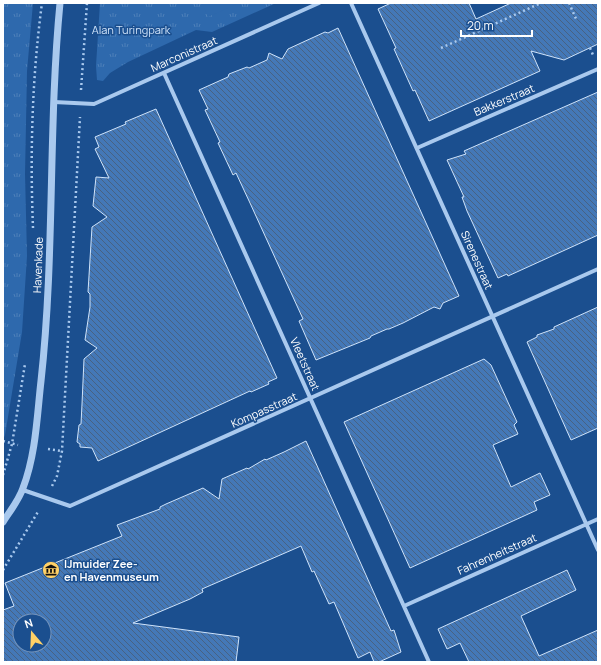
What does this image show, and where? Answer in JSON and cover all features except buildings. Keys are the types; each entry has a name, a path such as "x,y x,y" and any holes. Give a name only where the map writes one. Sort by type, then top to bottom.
{"street":[{"name":"Havenkade","path":"3,522 23,490 28,471 33,448 46,336 56,52 60,3"},
{"name":"Marconistraat","path":"54,102 94,104 319,3"},
{"name":"Sirenestraat","path":"351,3 598,550"},
{"name":"Bakkerstraat","path":"417,148 598,69"},
{"name":"Vleetstraat","path":"164,73 430,662"},
{"name":"Kompasstraat","path":"23,490 70,506 598,269"},
{"name":"Fahrenheitstraat","path":"404,606 598,519"}],"path":[{"path":"33,236 30,160 36,42 42,3"},
{"path":"3,570 57,476 62,451 86,3"},
{"path":"441,48 541,3"},
{"path":"569,3 577,21"},
{"path":"3,475 12,444 25,363"}],"green space":[{"path":"3,3 33,3 27,71 25,174 27,256 22,332 3,440"},
{"name":"Alan Turingpark","path":"100,3 276,3 212,32 196,30 128,62 110,73 103,81 97,80 96,66"},
{"path":"202,3 239,3 208,17"}],"place":[{"name":"IJmuider Zee- en Havenmuseum","path":"51,570"}]}
